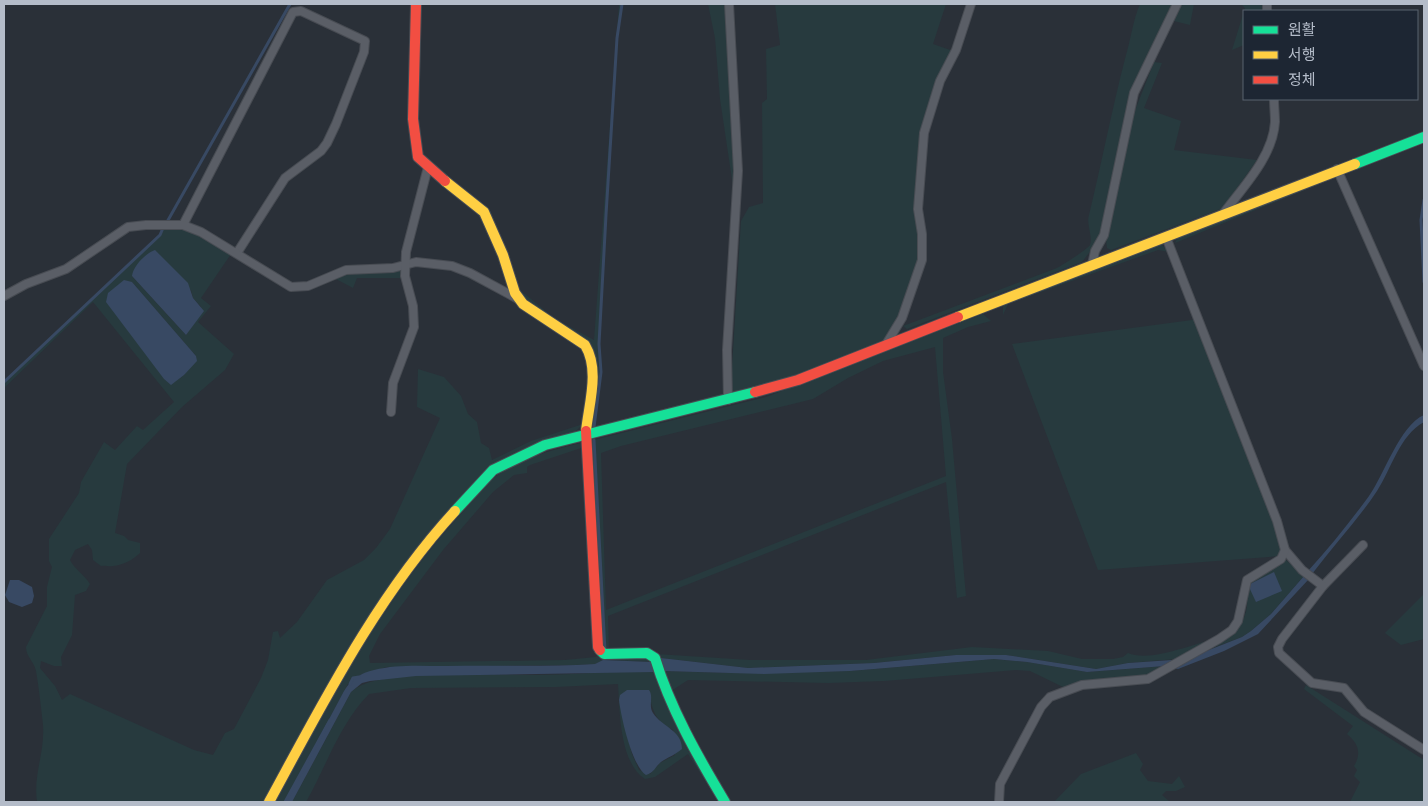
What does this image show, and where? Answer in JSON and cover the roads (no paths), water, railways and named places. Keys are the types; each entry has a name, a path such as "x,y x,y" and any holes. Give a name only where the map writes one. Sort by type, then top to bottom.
{"street":[{"path":"416,4 413,119 418,157 470,203 484,212 503,256 515,294 520,300"},
{"path":"728,400 727,350 738,171 729,4"},
{"path":"884,347 902,318 922,260 922,234 918,209 924,133 940,81 956,50 972,4"},
{"path":"1092,265 1095,251 1104,235 1134,93 1177,4"},
{"path":"183,225 293,12 301,11 334,28 361,38 365,41 364,52 327,143 321,151 285,178 237,253"},
{"path":"1222,214 1253,175 1264,156 1275,123 1274,100"},
{"path":"269,802 358,644 380,609 436,532 493,470 533,449 782,386 1337,169 1424,137"},
{"path":"392,412 393,383 414,327 414,306 405,276 406,252 428,167"},
{"path":"1337,169 1424,366"},
{"path":"4,296 26,284 66,269 107,239 128,227 183,225 237,253 291,287 298,288 346,270 393,268 416,262 452,266 470,272 520,300 586,345 594,368 585,435 598,647 604,654 647,653 655,658 659,672 705,769 726,802"},
{"path":"1166,237 1277,521 1285,550 1302,570 1323,586"},
{"path":"1363,545 1323,586 1282,639 1278,647 1279,653 1312,683 1344,688 1364,712 1424,750"},
{"path":"999,802 1000,784 1041,707 1050,697 1082,686 1148,679 1219,639 1232,630 1238,621 1247,580 1281,559 1285,550"}],"water":[{"path":"155,250 188,283 193,298 204,311 186,335 132,276 140,260"},
{"path":"124,280 132,282 196,356 197,361 171,385 164,379 106,302 108,293"},
{"path":"1424,415 1424,422 1408,435 1377,491 1312,574 1308,571 1339,535 1375,487 1393,451 1407,429 1415,420"},
{"path":"1274,572 1282,591 1256,602 1248,585"},
{"path":"1304,576 1308,580 1258,634 1224,651 1178,669 1165,666 1087,672 1027,662 994,659 850,671 764,674 663,671 661,658 748,668 874,663 956,655 1006,655 1096,669 1128,663 1186,659 1242,637 1251,631 1271,614"},
{"path":"10,580 19,580 32,587 34,596 32,603 22,607 9,602 5,595"},
{"path":"603,660 652,662 654,672 416,676 362,683 351,692 292,802 285,802 344,691 353,680 365,673 401,666 577,665 595,664"},
{"path":"627,690 649,690 653,713 679,737 681,743 682,749 661,762 653,771 646,775 636,762 622,718 619,700 620,695"}],"waterway":[{"path":"167,222 290,4"},
{"path":"594,427 601,372 599,344 606,215 617,38 622,4"},
{"path":"1424,200 1421,220 1424,282"},
{"path":"4,382 160,235 163,228"},
{"path":"594,440 605,651"},
{"path":"350,684 353,678 359,677"},
{"path":"285,802 330,720"}]}
